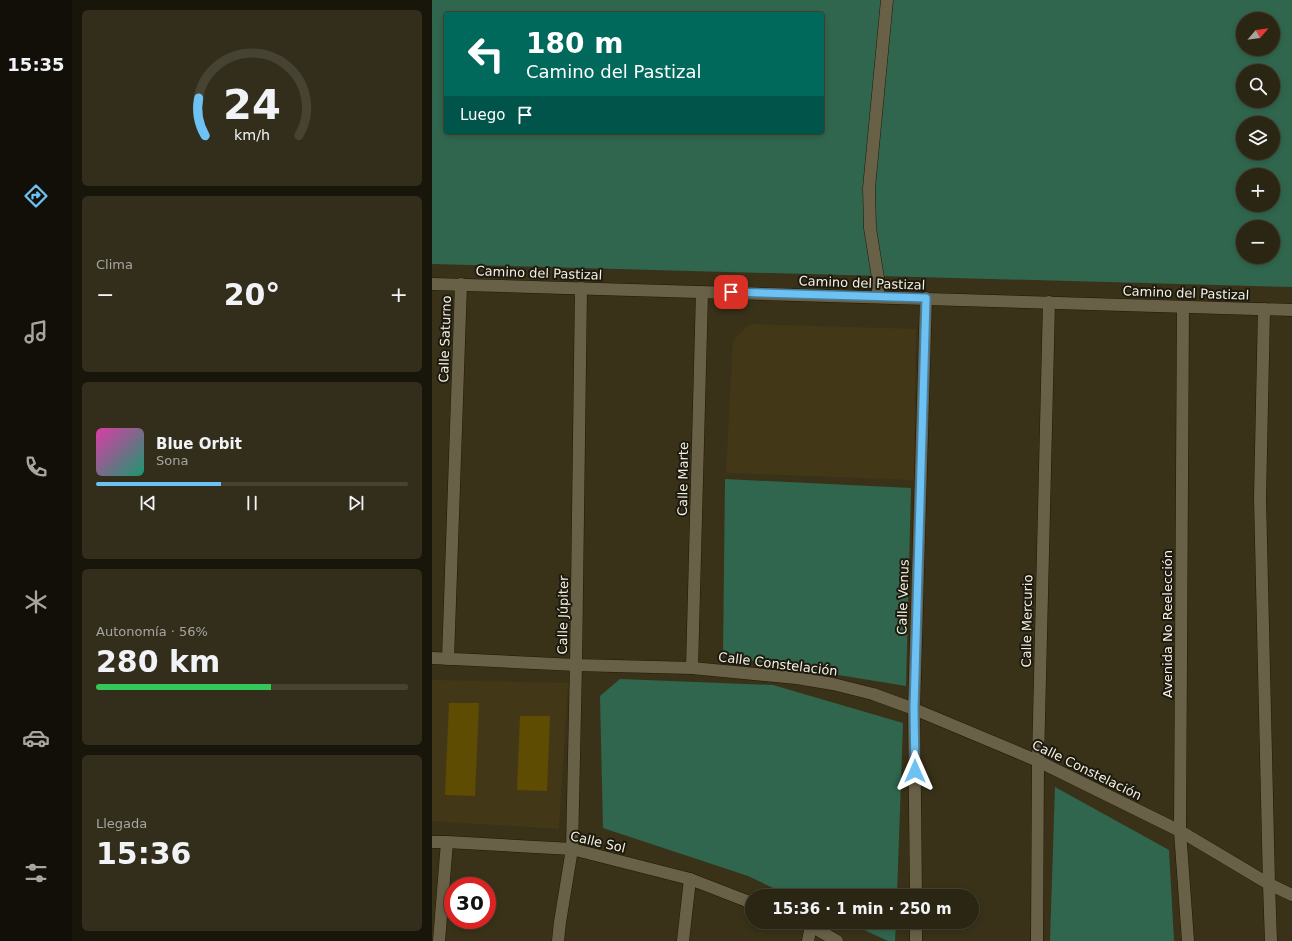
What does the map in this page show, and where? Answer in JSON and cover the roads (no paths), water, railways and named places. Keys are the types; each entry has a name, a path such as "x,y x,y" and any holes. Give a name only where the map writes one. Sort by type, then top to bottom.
{"street":[{"path":"878,297 878,278 870,228 869,188 887,0"},
{"name":"Camino del Pastizal","path":"432,284 1292,310"},
{"name":"Calle Saturno","path":"448,659 461,284"},
{"name":"Calle Júpiter","path":"558,941 572,849 581,288"},
{"name":"Calle Marte","path":"692,668 702,292"},
{"name":"Calle Venus","path":"916,889 914,708 926,298"},
{"name":"Calle Mercurio","path":"1037,941 1038,761 1048,302"},
{"name":"Avenida No Reelección","path":"1183,306 1180,831 1188,941"},
{"path":"1264,309 1260,498 1268,884 1271,941"},
{"name":"Calle Constelación","path":"432,658 576,665 692,668 797,678 833,684 873,694 914,708 1038,761 1180,831 1268,884 1289,892"},
{"name":"Calle Sol","path":"432,842 572,849 690,879 745,900"},
{"path":"439,941 447,842"},
{"path":"683,941 690,879"},
{"path":"807,929 808,941"},
{"path":"815,929 837,941"},
{"path":"916,929 916,941"}]}
